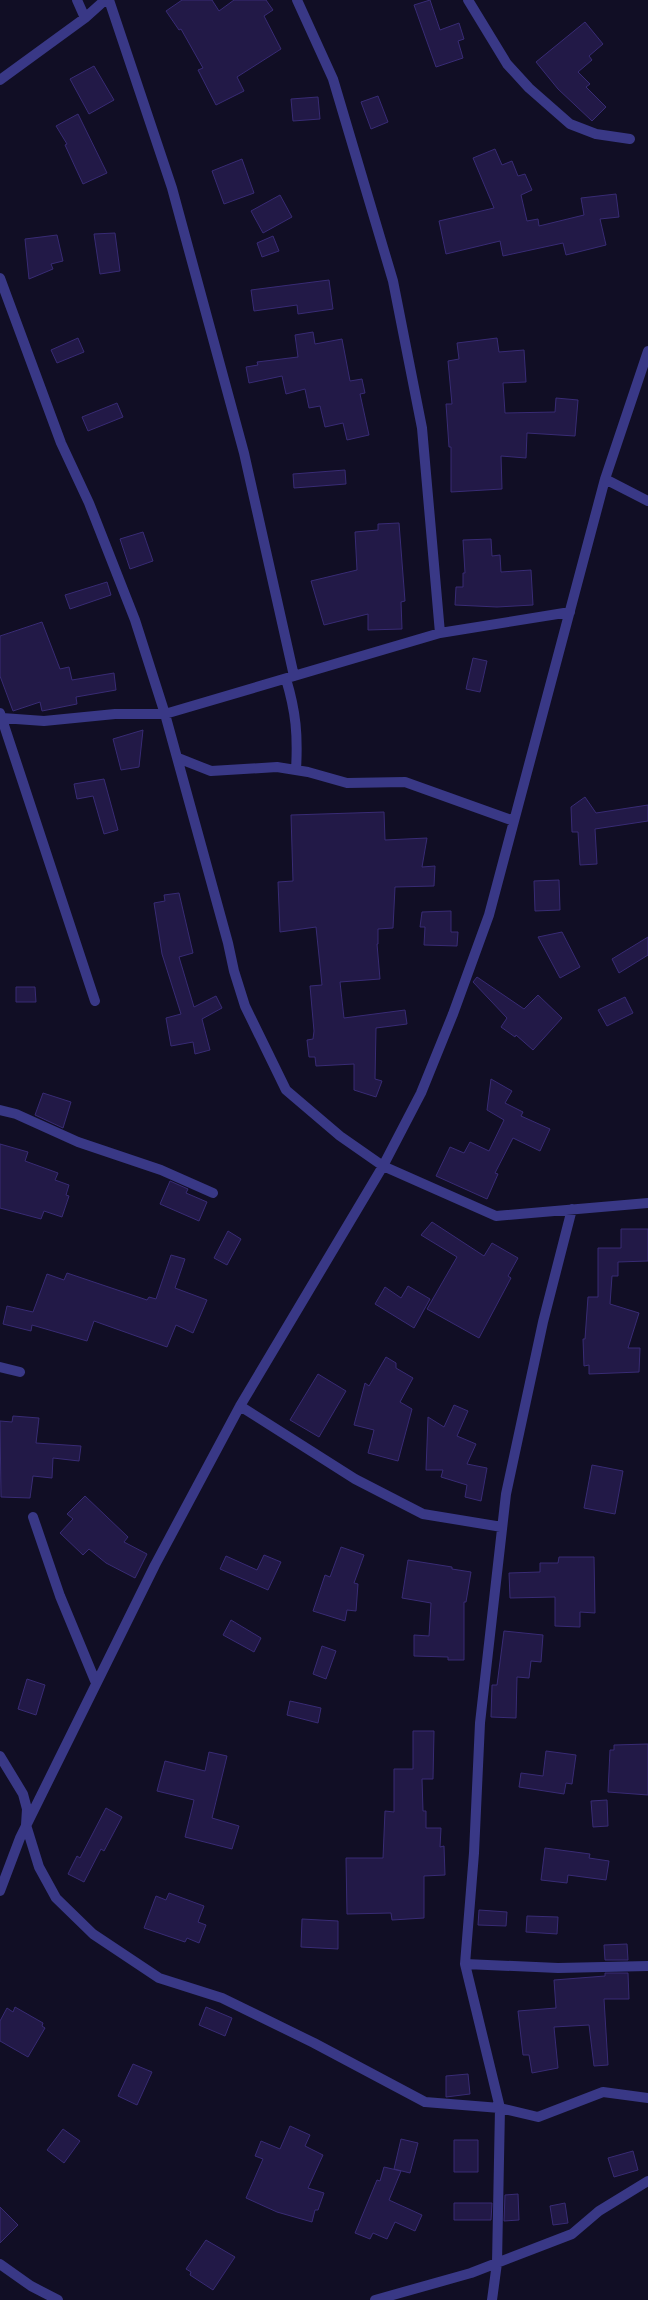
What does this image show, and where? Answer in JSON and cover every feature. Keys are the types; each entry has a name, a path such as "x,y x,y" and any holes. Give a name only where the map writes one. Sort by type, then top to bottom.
{"street":[{"path":"77,0 85,18"},
{"path":"0,80 85,18 104,0"},
{"path":"109,0 172,188 244,453 290,677 298,745 296,770"},
{"path":"297,0 333,79 393,281 422,428 440,633"},
{"path":"468,0 507,64 529,88 570,124 596,134 630,138"},
{"path":"0,278 61,442 89,503 126,595 178,758 228,943 234,972 255,1029 286,1090 340,1136 383,1166 496,1216 648,1202"},
{"path":"0,1891 26,1825 96,1683 240,1406 383,1166 421,1093 453,1014 489,915 605,479 648,351"},
{"path":"605,479 648,501"},
{"path":"95,1001 1,716 44,721 115,714 165,714 440,633 570,612"},
{"path":"178,758 210,771 277,767 296,770 347,783 405,782 514,821"},
{"path":"0,1110 16,1114 78,1142 161,1170 213,1193"},
{"path":"492,2300 496,2263 500,2108 465,1964 474,1853 480,1723 506,1494 540,1338 572,1209"},
{"path":"0,1367 20,1372"},
{"path":"240,1406 355,1478 423,1514 502,1527"},
{"path":"33,1517 60,1596 96,1683"},
{"path":"0,1756 23,1794 27,1809 26,1825 39,1867 56,1898 93,1934 158,1978 222,1998 314,2043 425,2102 500,2108 538,2117 603,2092 648,2098"},
{"path":"465,1964 558,1968 648,1966"},
{"path":"375,2300 471,2273 572,2234 599,2211 648,2181"},
{"path":"0,2264 46,2297 58,2300"}],"building":[{"path":"182,0 212,0 219,11 234,0 266,0 273,10 264,16 281,49 237,77 244,91 216,105 198,70 203,68 181,29 179,30 166,11"},
{"path":"430,0 440,30 459,23 464,39 458,41 463,58 436,67 414,5"},
{"path":"585,22 603,44 589,56 592,60 578,72 590,84 586,87 606,107 592,121 558,89 536,62"},
{"path":"94,66 114,100 89,114 70,79"},
{"path":"378,96 388,122 371,129 361,102"},
{"path":"318,97 320,119 293,121 291,99"},
{"path":"78,114 107,173 83,184 65,145 67,144 56,126"},
{"path":"495,149 502,165 512,161 518,176 525,174 532,190 521,195 527,221 538,219 539,226 584,215 581,198 616,194 619,217 600,219 606,245 566,255 563,243 503,256 500,241 446,254 439,221 494,208 473,158"},
{"path":"242,159 254,193 224,204 212,171"},
{"path":"280,195 292,217 263,233 251,211"},
{"path":"115,233 120,271 100,274 94,234"},
{"path":"57,235 63,261 51,264 53,269 29,279 25,239"},
{"path":"273,236 279,251 262,257 257,243"},
{"path":"329,280 333,309 298,314 297,305 254,311 251,290"},
{"path":"313,332 315,344 342,339 350,381 362,379 365,393 360,394 369,435 347,440 343,423 325,427 320,406 309,408 305,389 286,394 282,376 249,383 246,367 258,365 257,362 298,357 295,335"},
{"path":"78,338 84,352 57,363 51,350"},
{"path":"497,338 499,352 524,350 526,382 503,383 505,413 555,412 556,398 578,400 575,436 527,433 526,458 501,456 502,489 451,492 451,447 449,447 446,404 452,404 448,361 459,359 457,343"},
{"path":"117,403 123,417 88,431 82,417"},
{"path":"345,470 346,484 294,488 293,474"},
{"path":"399,523 405,601 401,602 402,629 368,630 368,614 324,625 311,581 357,570 355,532 378,530 378,524"},
{"path":"143,532 153,561 130,569 120,539"},
{"path":"491,539 492,556 500,555 501,572 531,570 533,605 497,607 455,605 456,587 463,587 463,573 465,573 463,540"},
{"path":"107,582 111,595 70,609 65,595"},
{"path":"42,622 60,669 69,667 72,680 114,673 116,690 76,697 77,704 42,711 40,702 13,711 0,676 0,636"},
{"path":"473,658 487,661 480,692 466,689"},
{"path":"143,730 139,767 121,770 113,739"},
{"path":"104,779 118,830 104,834 93,796 77,799 74,784"},
{"path":"585,797 596,813 648,805 648,821 595,829 597,864 580,865 578,832 572,832 571,807"},
{"path":"384,812 385,840 427,838 422,867 435,866 434,886 395,887 393,928 378,929 377,944 380,979 340,982 344,1018 405,1010 407,1024 376,1028 375,1079 382,1081 376,1097 354,1090 354,1064 316,1066 315,1057 309,1057 307,1040 313,1039 314,1031 310,986 322,985 316,927 280,932 278,882 293,881 291,815"},
{"path":"559,880 560,910 535,911 534,881"},
{"path":"179,893 193,953 179,957 194,1007 216,996 222,1008 202,1019 210,1050 195,1054 193,1042 171,1046 166,1018 181,1014 162,954 154,903 165,901 164,895"},
{"path":"451,911 451,932 458,932 457,946 424,945 425,927 420,927 422,912"},
{"path":"562,932 580,967 560,978 538,937"},
{"path":"648,937 648,955 619,973 612,959"},
{"path":"477,977 524,1009 538,995 562,1018 533,1050 516,1035 515,1037 501,1027 507,1018 473,982"},
{"path":"16,987 35,987 36,1002 16,1002"},
{"path":"625,997 633,1013 607,1026 598,1010"},
{"path":"491,1079 512,1091 505,1103 523,1112 521,1116 550,1129 540,1151 513,1138 495,1173 498,1174 487,1199 436,1176 450,1147 464,1153 470,1142 489,1151 504,1120 487,1110"},
{"path":"43,1093 71,1102 63,1128 35,1115"},
{"path":"0,1144 28,1152 25,1161 58,1173 55,1180 69,1185 66,1195 69,1196 62,1217 44,1211 41,1219 0,1208"},
{"path":"170,1181 188,1189 186,1193 207,1202 199,1221 160,1204"},
{"path":"432,1222 484,1256 492,1243 518,1258 508,1276 511,1278 479,1338 427,1309 457,1257 421,1235"},
{"path":"621,1229 648,1229 648,1261 618,1262 618,1276 612,1276 610,1304 639,1313 628,1348 640,1348 639,1372 589,1374 589,1365 584,1366 583,1339 585,1339 588,1297 598,1297 598,1248 621,1248"},
{"path":"228,1231 241,1239 227,1265 214,1258"},
{"path":"171,1255 185,1259 175,1288 207,1300 193,1333 176,1325 167,1347 94,1321 87,1341 32,1325 31,1331 3,1324 7,1306 33,1312 47,1274 64,1280 67,1273 147,1300 149,1297 156,1299"},
{"path":"408,1286 430,1299 414,1328 375,1304 385,1287 401,1298"},
{"path":"386,1357 396,1363 396,1368 413,1378 400,1402 412,1409 398,1461 368,1453 374,1430 354,1425 365,1383 369,1386"},
{"path":"318,1374 346,1391 319,1437 290,1420"},
{"path":"454,1405 468,1411 457,1436 476,1444 467,1464 487,1468 481,1501 465,1497 467,1485 441,1477 443,1470 426,1470 428,1417 444,1427"},
{"path":"13,1416 39,1418 36,1443 81,1446 79,1461 53,1458 52,1478 33,1476 30,1498 1,1497 0,1421 12,1422"},
{"path":"592,1465 623,1471 615,1514 584,1508"},
{"path":"85,1496 128,1537 124,1542 147,1554 135,1578 106,1563 89,1549 83,1555 60,1533 73,1519 67,1514"},
{"path":"341,1547 364,1555 354,1583 358,1584 356,1611 347,1610 345,1621 313,1611 325,1575 330,1577"},
{"path":"264,1555 281,1562 268,1590 220,1569 226,1556 257,1570"},
{"path":"559,1557 594,1557 595,1613 580,1612 580,1627 555,1626 555,1597 510,1598 509,1573 540,1572 540,1563 558,1563"},
{"path":"408,1560 452,1567 452,1569 471,1572 466,1602 464,1602 464,1660 448,1660 448,1657 414,1656 414,1635 429,1636 431,1603 402,1598"},
{"path":"231,1620 261,1638 254,1652 223,1635"},
{"path":"504,1631 543,1635 541,1662 531,1661 529,1678 517,1677 516,1718 491,1717 492,1685 497,1685"},
{"path":"322,1646 336,1651 326,1679 313,1674"},
{"path":"27,1679 45,1685 36,1715 18,1709"},
{"path":"290,1701 321,1708 318,1723 287,1715"},
{"path":"413,1731 434,1731 433,1779 422,1779 423,1811 426,1811 426,1828 441,1828 440,1847 444,1846 445,1875 424,1876 424,1918 392,1920 391,1913 347,1914 346,1858 383,1858 385,1811 394,1812 394,1769 413,1769"},
{"path":"648,1744 648,1795 608,1792 610,1750 614,1750 614,1745"},
{"path":"546,1751 576,1755 572,1784 566,1783 564,1794 519,1787 521,1773 543,1776"},
{"path":"209,1752 227,1756 212,1818 239,1826 232,1849 185,1837 194,1800 157,1791 165,1761 205,1771"},
{"path":"607,1800 608,1826 593,1827 591,1801"},
{"path":"106,1808 122,1817 104,1851 101,1849 84,1882 68,1874 77,1856 80,1858"},
{"path":"545,1848 590,1854 589,1858 609,1861 606,1880 568,1875 567,1883 541,1880"},
{"path":"169,1893 204,1906 198,1922 206,1925 199,1943 187,1938 185,1942 144,1928 156,1896 166,1900"},
{"path":"479,1910 507,1912 506,1926 478,1925"},
{"path":"527,1916 558,1917 557,1934 526,1932"},
{"path":"302,1919 338,1921 338,1949 301,1947"},
{"path":"627,1944 628,1960 605,1960 604,1945"},
{"path":"605,1973 628,1973 629,1999 604,1999 608,2065 594,2066 589,2025 554,2027 558,2068 532,2073 529,2055 523,2055 518,2011 556,2008 554,1980 605,1976"},
{"path":"15,2007 43,2023 42,2026 45,2028 28,2057 0,2041 0,2021 7,2008 13,2012"},
{"path":"206,2007 232,2018 225,2036 199,2025"},
{"path":"133,2064 152,2072 137,2105 118,2096"},
{"path":"468,2074 470,2094 446,2097 446,2076"},
{"path":"290,2126 310,2135 305,2146 323,2155 308,2188 324,2193 318,2210 315,2210 312,2222 277,2212 246,2198 263,2159 255,2156 261,2141 280,2149"},
{"path":"63,2129 80,2141 64,2163 47,2150"},
{"path":"401,2139 418,2143 410,2173 394,2169"},
{"path":"454,2140 478,2140 478,2172 454,2172"},
{"path":"633,2151 638,2170 614,2177 608,2158"},
{"path":"384,2167 401,2171 389,2200 422,2215 415,2231 395,2222 387,2239 373,2233 370,2239 355,2233 377,2180 380,2181"},
{"path":"518,2194 519,2220 504,2221 505,2195"},
{"path":"454,2203 492,2203 491,2220 454,2220"},
{"path":"565,2203 568,2223 553,2225 550,2206"},
{"path":"0,2207 18,2225 0,2243"},
{"path":"206,2240 235,2257 213,2290 190,2275 191,2272 186,2269"}]}
